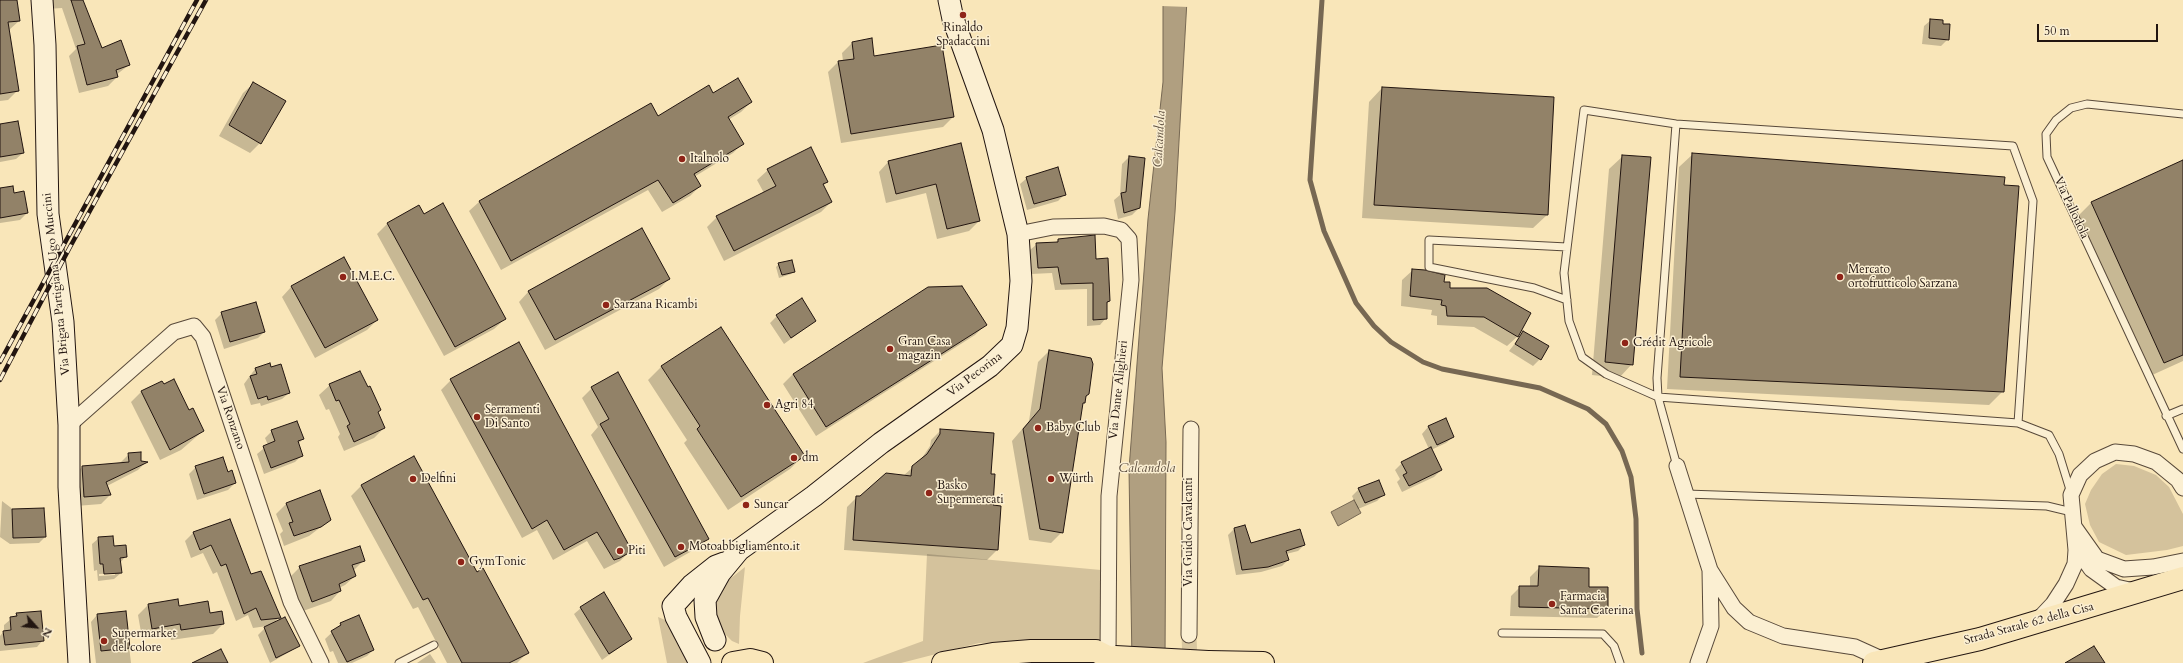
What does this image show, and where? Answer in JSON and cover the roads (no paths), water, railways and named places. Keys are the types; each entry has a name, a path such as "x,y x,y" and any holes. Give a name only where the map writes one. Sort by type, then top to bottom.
{"main road":[{"name":"Strada Statale 62 della Cisa","path":"1880,662 1912,658 2034,624 2183,578"},
{"path":"943,663 993,654 1030,651 1096,651 1111,659"},
{"path":"985,663 1034,659 1096,662 1111,659 1263,663"},
{"path":"736,662 750,660 762,663"}],"street":[{"name":"Via Brigata Partigiana Ugo Muccini","path":"42,0 45,45 48,214 63,322 69,426 69,487 79,663"},
{"name":"Via Pecorina","path":"736,662 720,648 715,640 706,617 705,600 730,561 739,550 814,496 881,443 990,366 1012,345 1017,328 1021,282 1018,234 993,130 953,19 949,0"},
{"name":"Via Dante Alighieri","path":"1018,234 1053,227 1104,226 1121,230 1129,239 1131,280 1109,496 1111,659"},
{"name":"Via Ronzano","path":"69,426 174,332 194,326 203,337 291,602 321,663"},
{"name":"Via Guido Cavalcanti","path":"1189,635 1191,429"},
{"path":"2034,624 2053,604 2066,584 2075,564 2076,550 2071,495 2080,475 2095,461 2115,452 2134,454 2156,462 2178,480 2183,488"},
{"path":"1677,466 1710,570 1734,608 1749,622 1783,636 1855,647 1880,662"},
{"path":"2074,527 2098,559 2124,568 2153,567 2183,561"},
{"path":"2074,527 2084,559 2091,569 2116,587 2140,592"},
{"name":"Via Pecorina","path":"715,640 673,606 681,595 704,575 716,566 730,561"},
{"path":"1698,663 1711,626 1710,570"},
{"path":"673,606 676,617 700,663"}],"lane":[{"name":"Via Pallodola","path":"2183,114 2087,104 2071,108 2056,120 2046,134 2047,157 2166,416 2183,449"},
{"path":"2018,423 2033,201 2013,146 1676,124 1584,110 1564,273 1569,321 1582,357 1606,374 1658,397 2018,423 2049,435 2059,454 2071,495"},
{"path":"1676,124 1657,378 1658,397 1677,466"},
{"path":"1567,247 1429,240 1429,267 1534,288 1567,300"},
{"path":"2166,416 2183,409"},
{"path":"1686,494 2047,506 2072,512"},
{"path":"1502,633 1603,634 1614,646 1620,663"},
{"path":"398,663 434,645"}],"water":[{"name":"Calcandola","path":"1163,0 1187,0 1175,212 1162,368 1166,442 1165,663 1132,663 1129,469 1148,219 1163,82"},
{"path":"1354,500 1361,513 1338,526 1331,512"}],"waterway":[{"path":"1322,0 1310,180 1324,231 1356,303 1374,326 1391,342 1423,362 1442,369 1540,388 1588,409 1606,424 1622,451 1631,477 1636,519 1637,609 1642,653"}],"tunnel":[{"path":"1189,635 1190,663"}],"railway":[{"path":"0,362 197,0"},
{"path":"0,380 70,247 206,0"}],"place":[{"name":"Rinaldo Spadaccini","path":"963,15"},
{"name":"Italnolo","path":"682,159"},
{"name":"I.M.E.C.","path":"343,277"},
{"name":"Mercato ortofrutticolo Sarzana","path":"1840,277"},
{"name":"Sarzana Ricambi","path":"606,305"},
{"name":"Crédit Agricole","path":"1625,343"},
{"name":"Gran Casa magazin","path":"890,349"},
{"name":"Agri 84","path":"767,405"},
{"name":"Serramenti Di Santo","path":"477,417"},
{"name":"Baby Club","path":"1038,428"},
{"name":"dm","path":"794,458"},
{"name":"Delfini","path":"413,479"},
{"name":"Würth","path":"1051,479"},
{"name":"Basko Supermercati","path":"929,493"},
{"name":"Suncar","path":"746,505"},
{"name":"Motoabbigliamento.it","path":"681,547"},
{"name":"Piti","path":"620,551"},
{"name":"GymTonic","path":"461,562"},
{"name":"Farmacia Santa Caterina","path":"1552,604"},
{"name":"Supermarket del colore","path":"104,641"}]}
